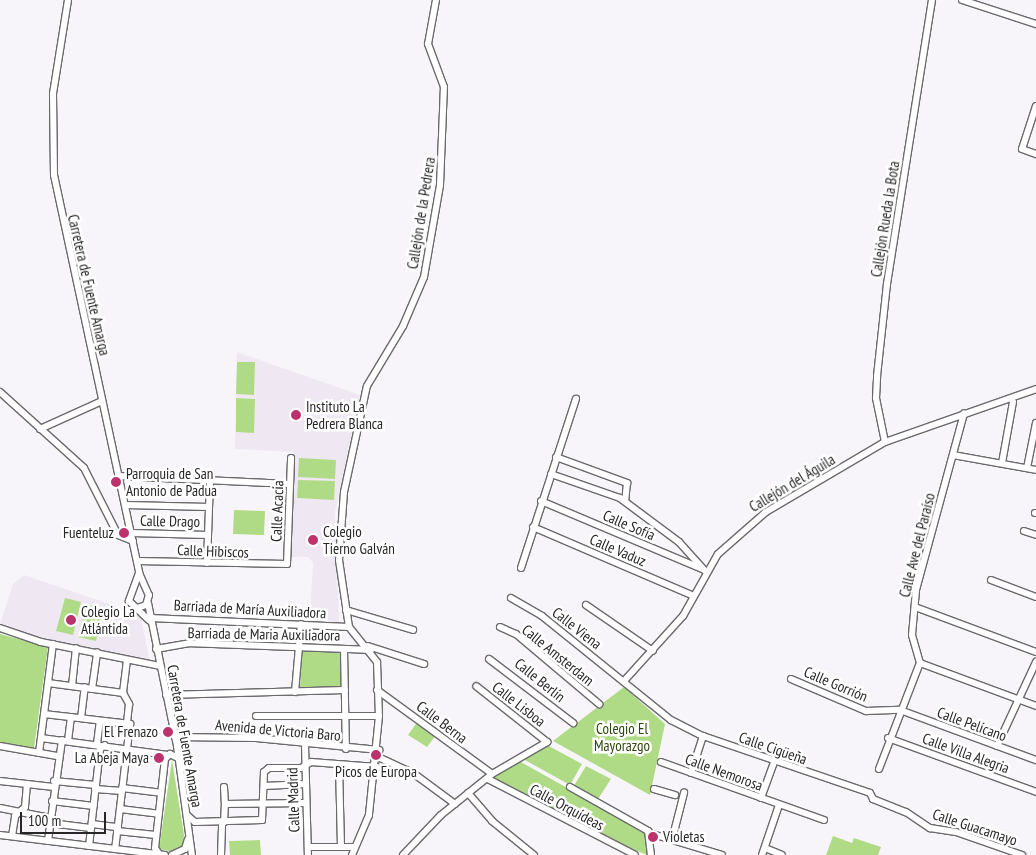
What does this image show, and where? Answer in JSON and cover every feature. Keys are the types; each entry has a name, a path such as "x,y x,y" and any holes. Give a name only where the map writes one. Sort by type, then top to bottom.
{"street":[{"name":"Carretera de Fuente Amarga","path":"68,0 53,94 54,175 139,573 146,590"},
{"name":"Callejón de la Pedrera","path":"349,626 339,551 344,492 367,386 402,326 427,264 444,158 443,79 428,49 436,0"},
{"name":"Callejón Rueda la Bota","path":"885,442 876,398 880,350 932,0"},
{"path":"962,0 970,1 1036,24"},
{"path":"1036,106 1022,149 1036,154"},
{"name":"Callejón del Águila","path":"624,681 653,651 694,596 706,571 736,535 766,512 885,442 1036,389"},
{"path":"0,392 84,468 118,535 133,541"},
{"path":"521,568 532,527 576,399"},
{"path":"40,429 102,401"},
{"path":"1002,463 1014,402"},
{"name":"Calle Ave del Paraíso","path":"920,663 912,635 915,607 964,413"},
{"path":"1027,468 1036,423"},
{"path":"953,455 1036,470"},
{"name":"Calle Acacia","path":"287,564 292,458"},
{"path":"556,458 627,483 625,501"},
{"path":"551,474 625,501 679,542 706,571"},
{"path":"119,476 290,484"},
{"path":"207,563 210,480"},
{"name":"Calle Sofía","path":"541,501 706,571"},
{"path":"126,505 209,507"},
{"name":"Calle Vaduz","path":"532,527 694,596"},
{"path":"1024,531 1036,535"},
{"name":"Calle Drago","path":"131,533 208,535"},
{"name":"Calle Hibiscos","path":"137,561 287,564"},
{"path":"139,573 129,601 150,620"},
{"path":"990,580 1036,597"},
{"path":"132,590 146,590 148,603 137,608"},
{"name":"Calle Viena","path":"511,598 542,616 670,720"},
{"name":"Carretera de Fuente Amarga","path":"148,603 175,740 192,855"},
{"path":"586,605 653,651"},
{"path":"915,607 1036,652"},
{"path":"346,610 413,630"},
{"name":"Barriada de María Auxiliadora","path":"150,620 349,626"},
{"path":"295,692 301,624"},
{"path":"349,626 371,650 376,662 379,716 377,767 369,815 352,855"},
{"name":"Calle Amsterdam","path":"500,627 516,634 599,704"},
{"path":"0,628 53,644 160,666"},
{"name":"Barriada de Maria Auxiliadora","path":"156,649 189,643 371,650"},
{"path":"39,753 53,644"},
{"path":"366,645 424,664"},
{"path":"72,686 76,648"},
{"path":"344,649 346,749"},
{"path":"92,688 97,652"},
{"name":"Calle Berlín","path":"489,659 573,723"},
{"path":"116,849 127,747 129,704 122,693 127,660"},
{"path":"997,746 1036,662"},
{"path":"879,769 888,738 920,663 1036,706"},
{"name":"Calle Gorrión","path":"791,679 873,713 900,710"},
{"path":"48,682 122,693"},
{"name":"Calle Lisboa","path":"476,686 547,742 490,776"},
{"path":"81,718 85,687"},
{"path":"166,695 345,690"},
{"name":"Calle Berna","path":"377,690 490,776"},
{"name":"Calle Pelícano","path":"900,710 1036,760"},
{"path":"44,714 128,724"},
{"path":"256,716 379,716"},
{"path":"48,841 57,756 65,741 71,717"},
{"name":"Calle Cigüeña","path":"670,720 703,736 774,762 870,793"},
{"path":"98,744 100,721"},
{"path":"691,773 703,736"},
{"path":"41,738 127,747 169,754 178,758"},
{"name":"Avenida de Victoria Baro","path":"175,740 256,738 378,754"},
{"name":"Calle Villa Alegria","path":"888,738 1036,792"},
{"path":"161,854 155,848 156,835 169,754 175,740"},
{"name":"Calle Madrid","path":"305,744 308,855"},
{"path":"89,846 100,749 105,745"},
{"path":"2,748 57,756"},
{"path":"378,754 413,773 456,804"},
{"name":"Calle Nemorosa","path":"661,762 824,820"},
{"path":"761,798 774,762"},
{"path":"187,815 193,822 260,822 265,817 264,786 266,770 305,764 377,767"},
{"path":"339,765 341,847"},
{"path":"403,855 468,793 490,776"},
{"name":"Calle Orquídeas","path":"490,776 635,855"},
{"path":"0,781 162,793"},
{"path":"12,836 19,812 25,807 27,784"},
{"path":"264,786 306,784"},
{"path":"570,787 648,832 722,855"},
{"path":"222,855 224,788"},
{"path":"654,790 675,795"},
{"path":"468,793 492,820 534,855"},
{"path":"672,840 684,793"},
{"name":"Calle Guacamayo","path":"870,793 930,828 956,832 1022,855"},
{"path":"52,801 94,806"},
{"path":"225,804 306,802"},
{"path":"780,805 764,852 782,855"},
{"path":"0,808 50,820 156,835"},
{"path":"120,809 159,814"},
{"path":"648,832 650,855"},
{"path":"0,835 165,855"},
{"path":"172,855 185,849 189,835"},
{"path":"308,847 355,846"}],"shaded area":[{"path":"237,352 360,395 335,512 339,622 315,621 310,615 313,563 308,557 291,557 294,452 235,449"},
{"name":"Colegio La Atlántida","path":"24,575 136,613 141,618 150,662 45,640 0,624 13,584"}],"green space":[{"path":"237,362 255,362 254,395 236,394"},
{"path":"236,398 255,399 254,433 236,432"},
{"path":"299,458 336,460 335,479 298,477"},
{"path":"298,480 335,481 334,500 297,498"},
{"path":"234,510 265,511 264,535 233,534"},
{"path":"65,598 81,602 73,635 56,631"},
{"path":"86,604 105,609 96,641 78,637"},
{"path":"0,634 48,647 34,748 0,742"},
{"path":"302,649 341,651 342,687 300,688"},
{"name":"Colegio El Mayorazgo","path":"624,687 665,724 650,795 553,741"},
{"path":"418,721 436,735 427,747 408,735"},
{"path":"547,745 582,764 570,785 523,759"},
{"path":"172,760 184,835 183,847 173,852 159,849"},
{"path":"519,761 646,832 647,855 569,822 491,778"},
{"path":"586,766 611,779 596,802 572,789"},
{"path":"833,836 852,843 854,838 881,847 878,855 826,855"},
{"path":"260,840 261,855 230,855 229,841"}],"place":[{"name":"Instituto La Pedrera Blanca","path":"296,415"},
{"name":"Parroquia de San Antonio de Padua","path":"116,482"},
{"name":"Fuenteluz","path":"124,533"},
{"name":"Colegio Tierno Galván","path":"313,540"},
{"name":"Colegio La Atlántida","path":"71,620"},
{"name":"El Frenazo","path":"168,732"},
{"name":"Picos de Europa","path":"376,755"},
{"name":"La Abeja Maya","path":"159,758"},
{"name":"Violetas","path":"653,837"}]}
